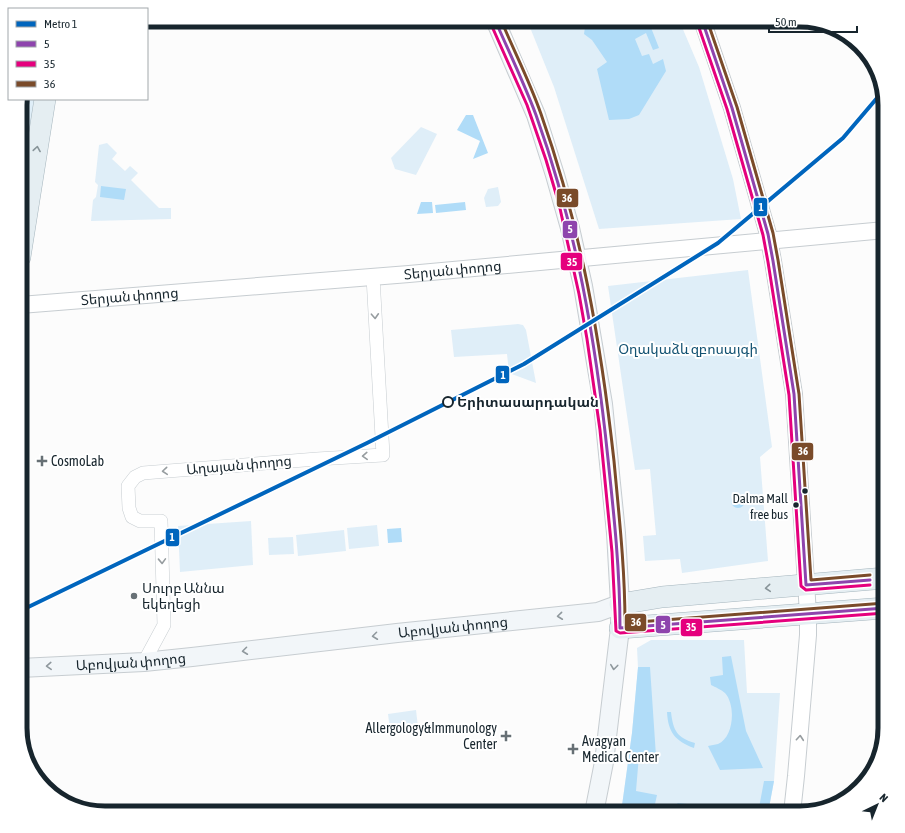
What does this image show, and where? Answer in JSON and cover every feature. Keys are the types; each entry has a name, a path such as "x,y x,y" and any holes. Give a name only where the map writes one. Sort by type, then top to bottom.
{"main road":[{"path":"498,27 536,115 555,175 577,259 603,404 616,533 620,628 604,762 595,806"},
{"path":"27,213 45,100"},
{"name":"Աբովյան փողոց","path":"27,668 144,662 598,612 620,604 662,597 878,579"},
{"path":"620,628 878,609"}],"street":[{"path":"704,27 732,108 769,240 794,394 808,614 808,635 793,806"},
{"name":"Տերյան փողոց","path":"27,303 373,277 878,231"},
{"name":"Աղայան փողոց","path":"144,662 164,625 161,521 140,521 132,517 129,508 128,486 135,478 143,473 311,459 383,455 373,277"}],"green space":[{"path":"530,27 682,27 699,67 733,179 741,219 599,229 554,87"},
{"path":"27,100 37,100 27,162"},
{"path":"421,127 437,134 416,175 395,169 391,158"},
{"path":"107,143 117,153 112,159 125,171 130,166 138,173 131,180 159,208 171,208 171,219 91,221 93,200 96,197 98,185 95,182 99,145"},
{"path":"498,187 501,202 498,206 486,207 484,198 488,189"},
{"name":"Օղակաձև զբոսայգի","path":"748,270 772,447 760,457 768,561 682,573 680,559 645,561 643,536 656,535 650,469 635,470 608,286"},
{"path":"518,324 523,325 526,330 536,383 509,373 507,354 454,357 451,330"},
{"path":"251,521 253,565 180,572 178,526"},
{"path":"377,525 379,546 349,549 347,528"},
{"path":"344,530 346,551 298,556 296,535"},
{"path":"293,537 294,554 269,555 268,538"},
{"path":"651,640 744,640 747,693 780,693 774,781 769,806 622,806 632,733 638,668 637,648"},
{"path":"416,710 418,727 390,730 388,714"}],"shaded area":[{"path":"585,27 651,27 659,48 653,50 646,33 635,39 642,56 649,54 653,64 663,59 666,71 639,115 629,119 609,120 597,69 607,62 592,40 584,34"},
{"path":"466,115 473,115 488,153 473,159 480,141 457,130"},
{"path":"101,186 126,189 124,200 100,197"},
{"path":"421,202 432,202 433,213 417,214"},
{"path":"465,202 466,210 436,213 435,205"},
{"path":"738,494 743,496 745,501 743,506 738,508 733,506 731,501 733,496"},
{"path":"401,528 402,542 388,543 387,529"},
{"path":"731,656 746,731 763,768 720,770 708,746 718,744 723,740 730,728 732,713 729,698 724,692 711,685 710,677 723,675 722,657"},
{"path":"638,667 650,667 656,756 639,755 636,791 657,795 655,806 622,806 632,733"},
{"path":"667,712 671,712 673,724 680,736 695,743 694,748 677,739 674,735 669,725"},
{"path":"764,781 774,781 769,806 759,806"},
{"path":"678,803 696,805 696,806 674,806"}],"metro line":[{"name":"1","path":"27,608 367,443 524,364 718,243 843,138 877,97"}],"transit line":[{"name":"35","path":"492,27 527,105 546,160 559,204 579,294 600,430 612,552 616,631 620,633 878,614"},
{"name":"5","path":"498,27 536,115 550,157 573,242 582,285 597,372 608,459 618,564 620,628 878,609"},
{"name":"36","path":"504,27 537,102 555,157 567,199 588,286 603,373 614,461 623,562 625,623 878,604"},
{"name":"35","path":"699,27 727,109 763,235 768,262 789,395 801,586 806,590 870,585"},
{"name":"5","path":"704,27 732,108 768,234 773,261 794,394 806,585 870,580"},
{"name":"36","path":"709,27 737,107 773,233 778,260 799,394 811,580 870,575"}],"place":[{"name":"Երիտասարդական","path":"448,402"},
{"name":"CosmoLab","path":"42,461"},
{"name":"Dalma Mall free bus","path":"796,505"},
{"name":"Սուրբ Աննա եկեղեցի","path":"134,596"},
{"name":"Allergology&Immunology Center","path":"506,736"},
{"name":"Avagyan Medical Center","path":"573,749"}]}
